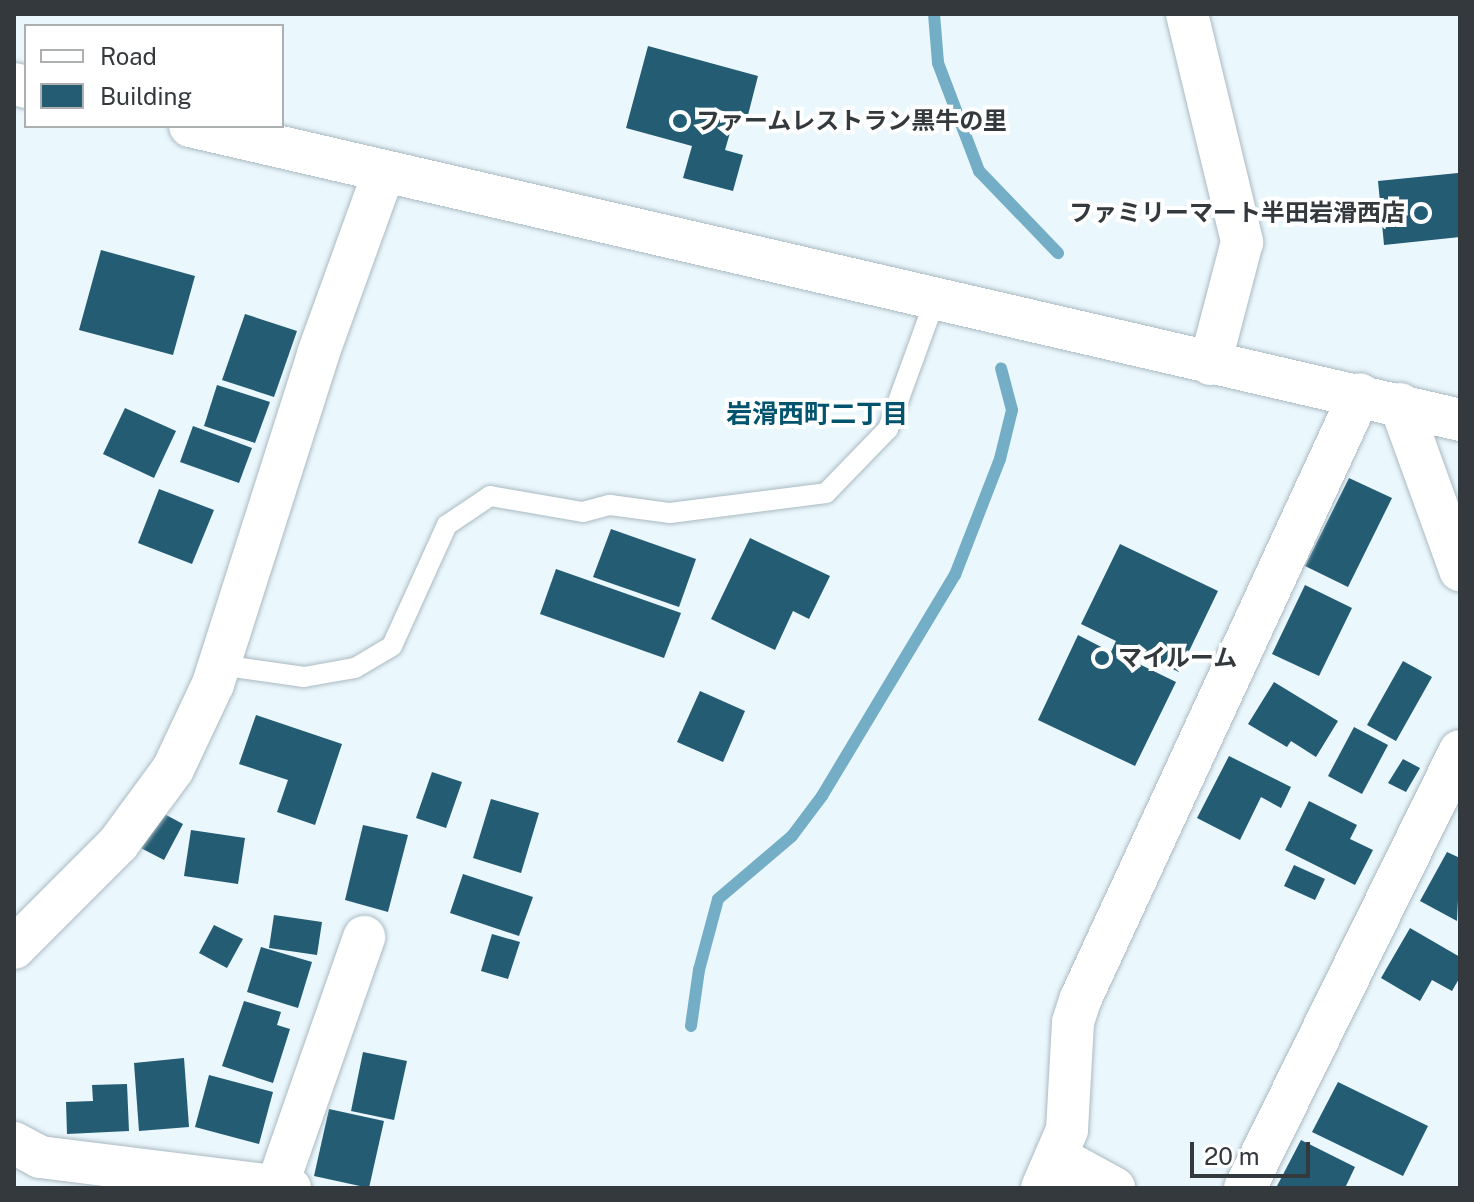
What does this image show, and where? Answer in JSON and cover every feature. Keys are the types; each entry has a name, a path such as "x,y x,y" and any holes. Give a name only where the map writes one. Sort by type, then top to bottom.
{"street":[{"path":"1187,14 1242,242 1210,364"},
{"path":"198,128 1210,364 1380,399 1460,420"},
{"path":"14,948 118,844 173,769 220,665 318,354 384,172"},
{"path":"1380,399 1460,570"},
{"path":"1114,1188 1050,1173 1067,1130 1073,1022 1081,998 1380,399"},
{"path":"1245,1188 1460,751"},
{"path":"27,1163 284,1187 364,937"}],"lane":[{"path":"220,665 304,677 355,668 392,646 447,525 490,496 583,512 610,505 670,513 826,493 888,429 935,300"}],"building":[{"name":"ファームレストラン黒牛の里","path":"648,46 758,76 748,115 736,112 725,150 743,155 733,191 683,178 692,146 626,128"},
{"name":"ファミリーマート半田岩滑西店","path":"1458,173 1460,237 1384,245 1378,181"},
{"path":"101,250 195,276 173,355 79,330"},
{"path":"245,314 297,331 274,397 222,380"},
{"path":"217,385 270,402 255,443 204,426"},
{"path":"125,408 176,431 154,478 103,454"},
{"path":"193,426 252,448 239,483 180,462"},
{"path":"1349,478 1392,498 1348,587 1305,566"},
{"path":"159,489 214,510 192,564 138,543"},
{"path":"611,529 696,559 679,607 593,577"},
{"path":"750,538 830,576 809,619 793,611 775,650 711,619"},
{"name":"マイルーム","path":"1120,544 1218,591 1179,672 1139,653 1135,662 1176,682 1135,766 1038,720 1078,635 1111,652 1116,641 1081,624"},
{"path":"556,569 681,613 664,658 540,614"},
{"path":"1305,585 1352,608 1319,676 1272,654"},
{"path":"1403,661 1432,677 1396,741 1367,725"},
{"path":"1274,682 1338,721 1316,757 1291,741 1287,747 1248,724"},
{"path":"700,691 745,711 723,762 677,742"},
{"path":"256,715 342,744 315,825 277,812 288,780 239,764"},
{"path":"1354,727 1388,745 1362,794 1328,776"},
{"path":"1229,756 1291,787 1281,808 1261,797 1240,840 1197,818"},
{"path":"1403,759 1420,768 1406,792 1388,783"},
{"path":"432,772 462,782 446,828 416,818"},
{"path":"491,799 539,813 521,873 473,858"},
{"path":"1309,801 1357,825 1350,839 1373,850 1355,885 1285,850"},
{"path":"155,809 183,824 164,860 135,845"},
{"path":"363,825 408,835 388,912 345,900"},
{"path":"191,830 245,838 238,884 184,876"},
{"path":"1447,852 1460,858 1457,921 1420,901"},
{"path":"1294,865 1325,879 1315,900 1284,886"},
{"path":"463,874 533,897 519,936 450,913"},
{"path":"274,915 322,922 317,955 269,948"},
{"path":"214,925 243,939 227,968 199,953"},
{"path":"1410,928 1460,957 1460,977 1452,991 1432,980 1420,1001 1381,978"},
{"path":"492,934 520,942 508,979 481,971"},
{"path":"261,947 312,962 298,1008 247,992"},
{"path":"244,1001 281,1012 277,1025 290,1029 273,1083 222,1066"},
{"path":"363,1052 407,1061 394,1120 351,1111"},
{"path":"184,1058 189,1127 139,1131 134,1063"},
{"path":"209,1075 273,1092 259,1144 195,1127"},
{"path":"1338,1082 1428,1126 1403,1176 1312,1132"},
{"path":"127,1084 129,1131 67,1134 66,1102 93,1101 92,1085"},
{"path":"329,1109 384,1121 369,1188 314,1176"},
{"path":"1301,1140 1355,1167 1345,1188 1276,1188"}],"waterway":[{"path":"934,14 938,63 979,171 1058,253"},
{"path":"691,1026 699,970 718,899 792,836 822,796 955,575 1000,459 1012,410 1001,368"}],"place":[{"name":"ファームレストラン黒牛の里","path":"680,121"},
{"name":"ファミリーマート半田岩滑西店","path":"1421,213"},
{"name":"マイルーム","path":"1102,658"}],"district":[{"name":"岩滑西町二丁目","path":"817,414"}]}
